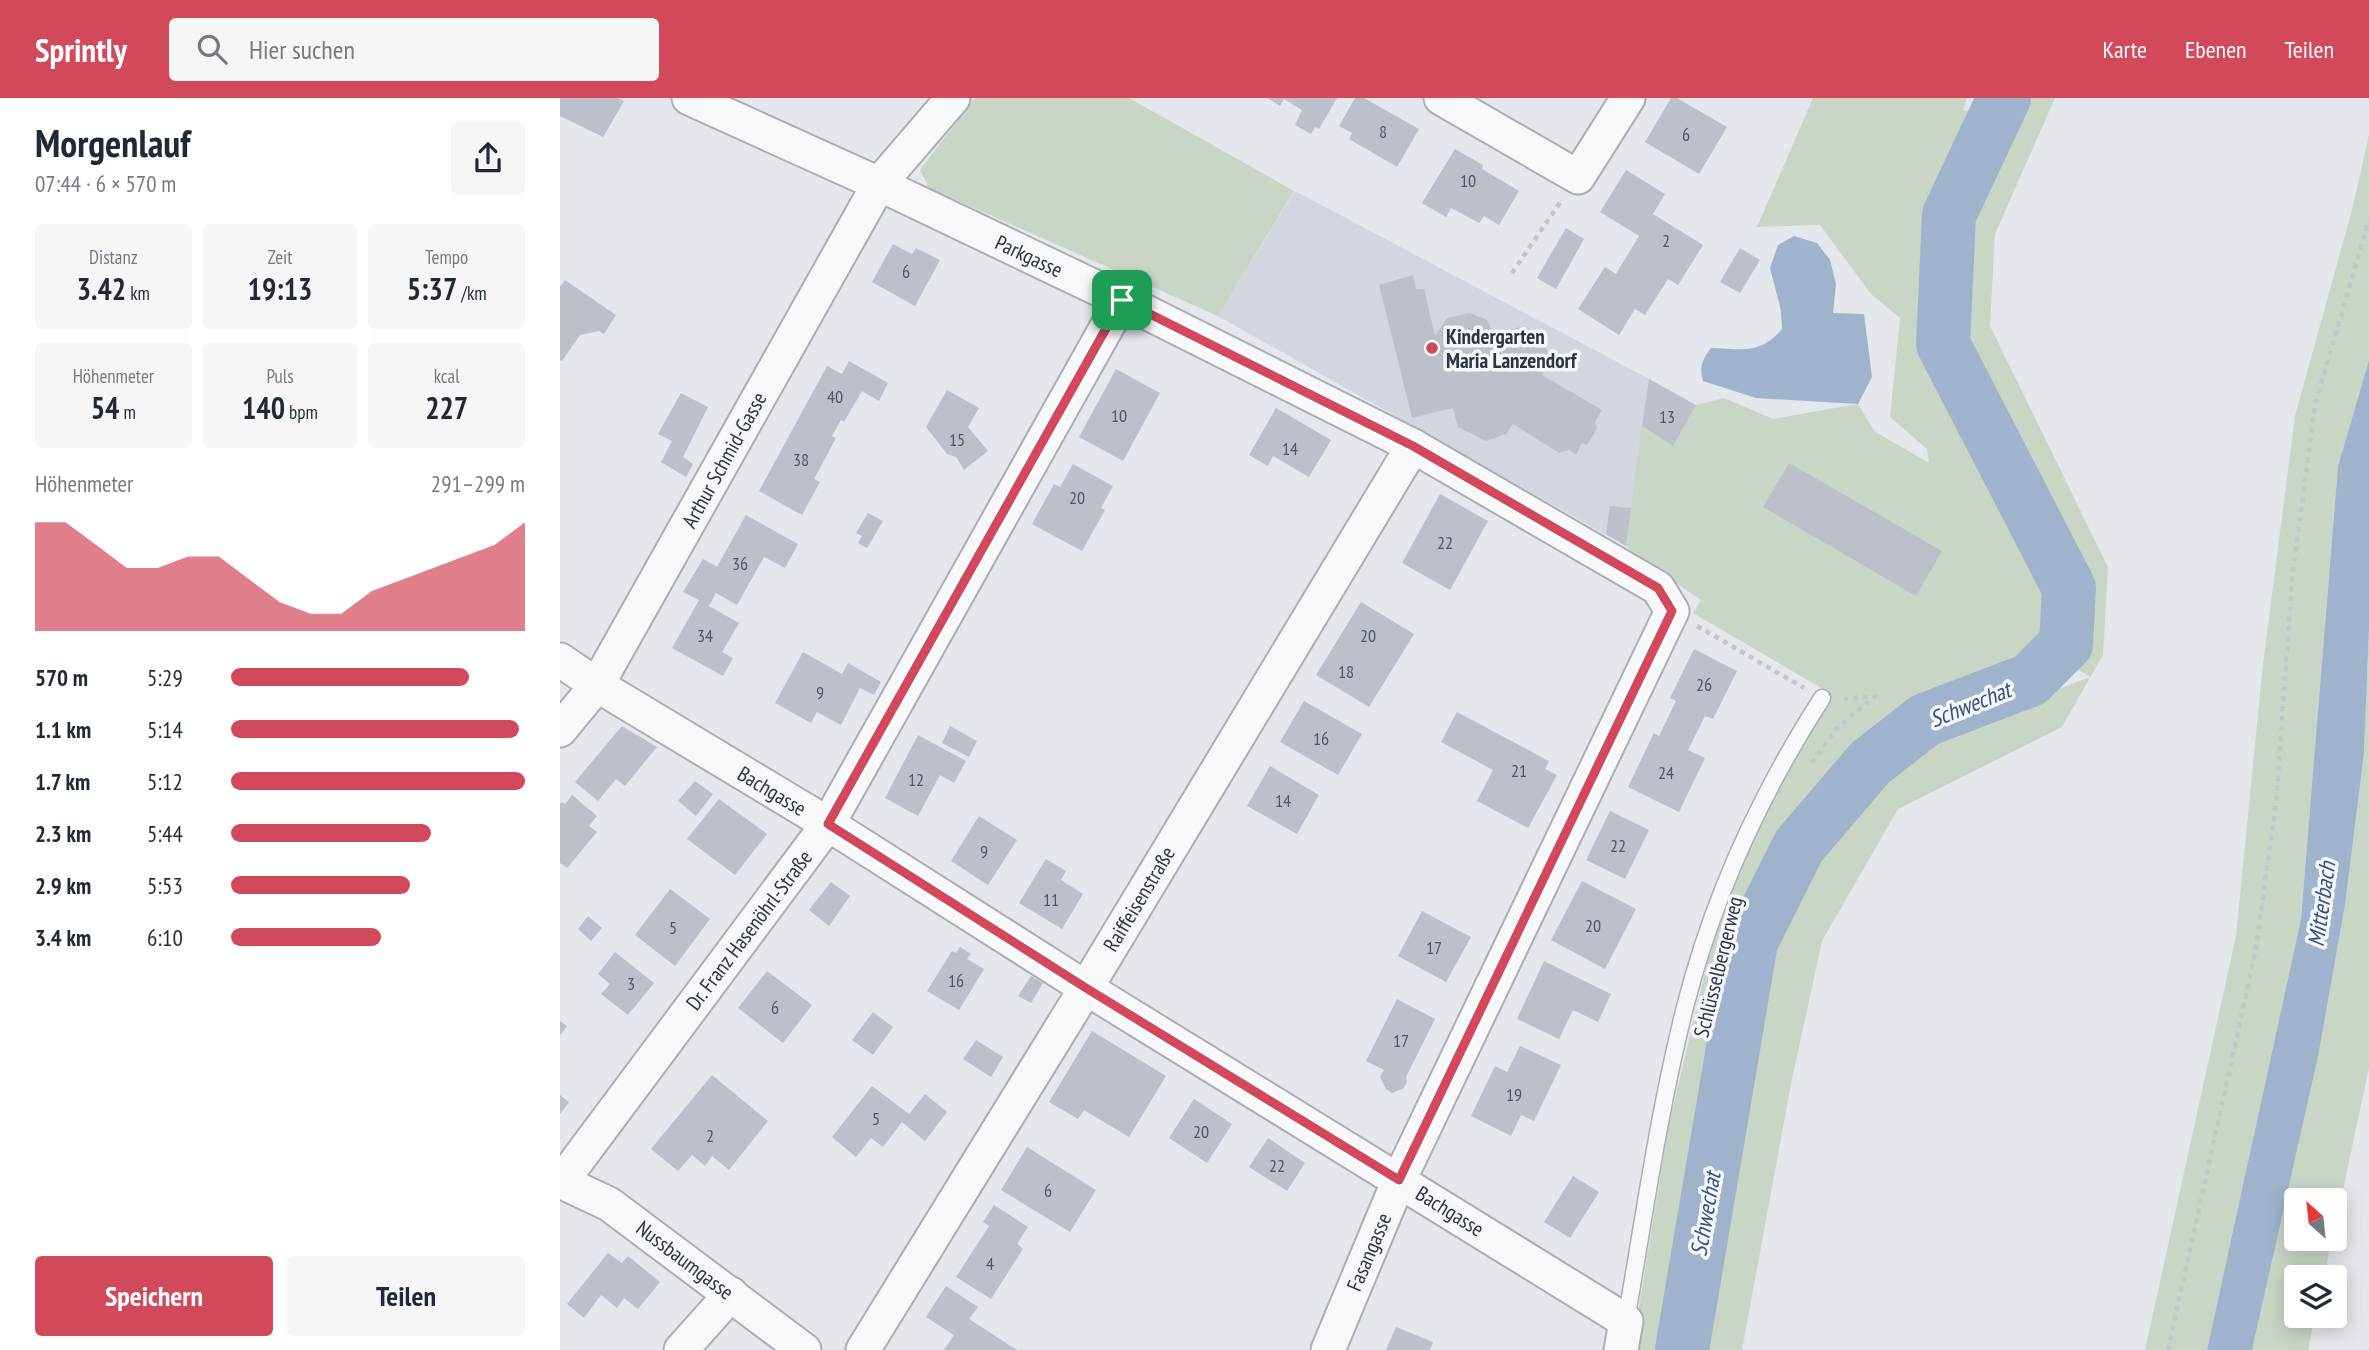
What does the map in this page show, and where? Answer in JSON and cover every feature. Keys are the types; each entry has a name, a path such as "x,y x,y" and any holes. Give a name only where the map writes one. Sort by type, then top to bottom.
{"street":[{"name":"Parkgasse","path":"689,98 879,184 1122,300 1413,446 1665,599"},
{"name":"Arthur Schmid-Gasse","path":"560,730 597,685 879,184 953,98"},
{"path":"1441,98 1578,177 1628,98"},
{"name":"Dr. Franz Hasenöhrl-Straße","path":"561,1181 828,824 1122,300"},
{"name":"Raiffeisenstraße","path":"863,1350 1086,988 1413,446"},
{"name":"Fasangasse","path":"1328,1350 1399,1180 1665,599"},
{"name":"Bachgasse","path":"560,660 1399,1180 1624,1335"},
{"name":"Nussbaumgasse","path":"561,1181 609,1204 804,1350"},
{"path":"681,1350 731,1294"}],"lane":[{"path":"1624,1335 1658,1139 1685,1007 1718,902 1748,830 1805,724 1822,698"}],"path":[{"path":"1512,273 1578,177"},
{"path":"2168,1350 2255,954 2276,803 2292,580 2315,405 2369,220"},
{"path":"1665,599 1822,698"},
{"path":"1805,724 1844,698 1875,696 1836,729 1807,771"}],"shaded area":[{"name":"Kindergarten Maria Lanzendorf","path":"1295,191 1649,379 1626,546 1218,316"}],"green space":[{"path":"975,98 1129,98 1294,191 1218,316 929,188 920,170"},
{"path":"1813,98 1967,98 1963,110 2009,117 2018,98 2055,98 1995,234 1990,326 2108,567 2103,655 2062,727 1898,809 1822,941 1791,1084 1742,1350 1632,1350 1669,1124 1720,909 1755,826 1830,693 1693,613 1701,600 1639,558 1626,546 1642,426 1673,445 1696,405 1724,398 1773,419 1858,404 1874,431 1929,463 1927,449 1890,417 1900,318 1871,294 1820,225 1757,227","holes":["2042,646 2090,677 1946,732 1887,768 1850,809 1809,814 1878,732 1949,687"]},
{"path":"2369,135 2369,360 2338,466 2301,919 2207,1350 2145,1350 2236,936 2263,664 2295,416 2353,206"},
{"path":"2369,629 2369,1068 2343,1188 2288,1188 2318,1057 2345,905 2364,753"},
{"path":"2284,1208 2284,1251 2329,1251 2327,1265 2284,1265 2284,1328 2313,1328 2308,1350 2252,1350"}],"water":[{"path":"1794,236 1817,243 1830,260 1836,284 1833,313 1864,314 1872,377 1858,404 1756,398 1703,381 1702,364 1711,348 1758,347 1782,329 1781,311 1770,268 1778,245"},
{"name":"Mitterbach","path":"2369,360 2369,629 2364,753 2345,905 2318,1057 2288,1188 2284,1188 2284,1208 2252,1350 2207,1350 2301,919 2338,466"}],"building":[{"path":"560,98 618,98 624,101 603,137 560,116"},
{"path":"1267,98 1337,98 1319,129 1315,127 1311,134 1295,125 1302,110 1284,99 1280,106"},
{"path":"1355,98 1364,98 1419,129 1397,167 1349,139 1352,133 1339,126"},
{"path":"1671,98 1677,98 1727,127 1699,174 1645,142"},
{"path":"1455,149 1519,191 1499,225 1484,216 1479,223 1451,208 1446,217 1422,203"},
{"path":"1626,170 1665,194 1653,214 1703,245 1678,285 1668,279 1645,315 1635,309 1619,335 1578,309 1605,267 1616,274 1639,236 1600,212"},
{"path":"1566,228 1584,239 1556,289 1537,278"},
{"path":"893,244 912,254 916,248 940,260 915,306 872,282"},
{"path":"1740,248 1760,260 1740,293 1720,282"},
{"path":"1413,275 1416,289 1424,289 1435,336 1447,318 1470,313 1487,320 1493,334 1525,326 1543,337 1550,360 1542,375 1602,410 1595,422 1597,428 1587,445 1582,443 1576,455 1569,450 1559,453 1513,424 1506,434 1486,441 1458,427 1453,408 1412,418 1379,285"},
{"path":"565,280 616,315 604,334 599,331 580,335 562,361 560,287"},
{"path":"849,361 888,383 879,401 862,391 844,422 841,420 832,436 836,438 814,479 820,482 802,515 759,491 827,366 842,374"},
{"path":"1116,369 1160,393 1123,461 1079,437"},
{"path":"1649,379 1696,405 1673,446 1642,426"},
{"path":"947,390 979,408 968,427 988,451 964,470 956,457 947,454 926,427"},
{"path":"681,393 708,407 683,457 693,464 686,477 661,462 672,441 658,434"},
{"path":"1276,408 1331,440 1309,477 1273,456 1268,466 1249,455"},
{"path":"1789,463 1942,551 1916,596 1763,507"},
{"path":"1073,464 1113,486 1101,508 1105,510 1082,551 1032,524 1054,484 1060,487"},
{"path":"1440,494 1488,521 1450,590 1402,563"},
{"path":"1610,506 1631,508 1626,546 1606,534"},
{"path":"868,513 883,521 867,548 858,543 862,536 856,533"},
{"path":"746,515 798,544 785,568 764,557 737,605 716,593 709,606 739,623 722,652 733,658 723,676 672,648 699,600 683,592 703,559 717,567"},
{"path":"1361,602 1414,634 1369,707 1316,675"},
{"path":"1694,649 1737,671 1713,719 1705,716 1688,750 1705,758 1679,812 1628,787 1654,733 1659,736 1676,701 1670,698"},
{"path":"803,652 842,674 848,663 881,682 874,695 860,688 841,725 817,712 811,723 775,703"},
{"path":"1304,701 1362,734 1338,775 1280,742"},
{"path":"1457,712 1549,761 1545,769 1557,775 1528,828 1477,801 1493,770 1441,742"},
{"path":"622,726 657,747 625,786 616,779 598,801 575,782"},
{"path":"950,726 977,741 969,757 942,743"},
{"path":"918,735 966,761 954,783 940,775 918,816 885,798"},
{"path":"1270,766 1319,795 1297,834 1247,806"},
{"path":"695,781 713,794 696,816 678,801"},
{"path":"572,795 597,816 589,826 597,832 567,868 560,863 560,804 565,804"},
{"path":"719,799 767,834 735,875 687,839"},
{"path":"1610,811 1649,830 1625,879 1586,860"},
{"path":"979,816 1017,840 988,885 951,861"},
{"path":"1046,859 1066,871 1061,880 1083,894 1062,929 1019,903"},
{"path":"1582,881 1636,909 1605,969 1551,940"},
{"path":"831,882 850,896 829,926 809,910"},
{"path":"670,889 710,919 675,966 635,935"},
{"path":"1422,911 1471,937 1446,982 1398,956"},
{"path":"588,916 602,928 591,941 578,929"},
{"path":"960,947 971,954 967,959 984,969 959,1010 927,991 952,951 956,953"},
{"path":"615,952 654,983 628,1015 601,994 610,984 598,974"},
{"path":"1544,961 1611,994 1598,1022 1573,1010 1559,1039 1517,1019"},
{"path":"767,971 812,1005 783,1043 738,1008"},
{"path":"1031,976 1043,983 1031,1003 1018,996"},
{"path":"1397,999 1435,1019 1406,1077 1404,1088 1392,1093 1386,1089 1380,1077 1384,1070 1366,1061"},
{"path":"873,1012 893,1027 873,1055 852,1040"},
{"path":"560,1021 567,1026 560,1035"},
{"path":"1092,1031 1166,1076 1129,1137 1084,1110 1078,1119 1049,1102"},
{"path":"976,1040 1003,1057 991,1077 963,1059"},
{"path":"1520,1046 1561,1065 1534,1121 1521,1115 1511,1136 1471,1116 1495,1066 1507,1072"},
{"path":"712,1075 768,1121 729,1170 712,1156 705,1166 692,1155 678,1171 651,1149"},
{"path":"872,1086 909,1114 925,1094 947,1112 925,1141 902,1122 883,1147 871,1138 856,1157 832,1137"},
{"path":"560,1095 569,1102 560,1114"},
{"path":"1194,1099 1232,1124 1207,1163 1169,1138"},
{"path":"1268,1138 1305,1163 1287,1191 1249,1167"},
{"path":"1027,1147 1096,1190 1070,1232 1001,1190"},
{"path":"1573,1176 1599,1192 1570,1238 1544,1222"},
{"path":"994,1205 1028,1227 1017,1244 1023,1249 991,1299 956,1277 989,1226 983,1222"},
{"path":"608,1253 622,1263 628,1256 660,1282 638,1309 624,1298 617,1308 601,1295 584,1318 567,1304"},
{"path":"946,1286 978,1307 969,1319 1017,1350 944,1350 954,1335 926,1317"},
{"path":"1396,1327 1433,1342 1430,1350 1386,1350"}],"waterway":[{"name":"Schwechat","path":"1682,1350 1751,942 1799,846 1870,763 1925,720 2030,680 2066,644 2069,588 1943,344 1949,215 2004,98"}],"place":[{"name":"Kindergarten Maria Lanzendorf","path":"1432,348"}],"route":[{"path":"1122,300 1413,446 1658,588 1672,611 1399,1180 1086,988 828,824 1122,300"}]}
